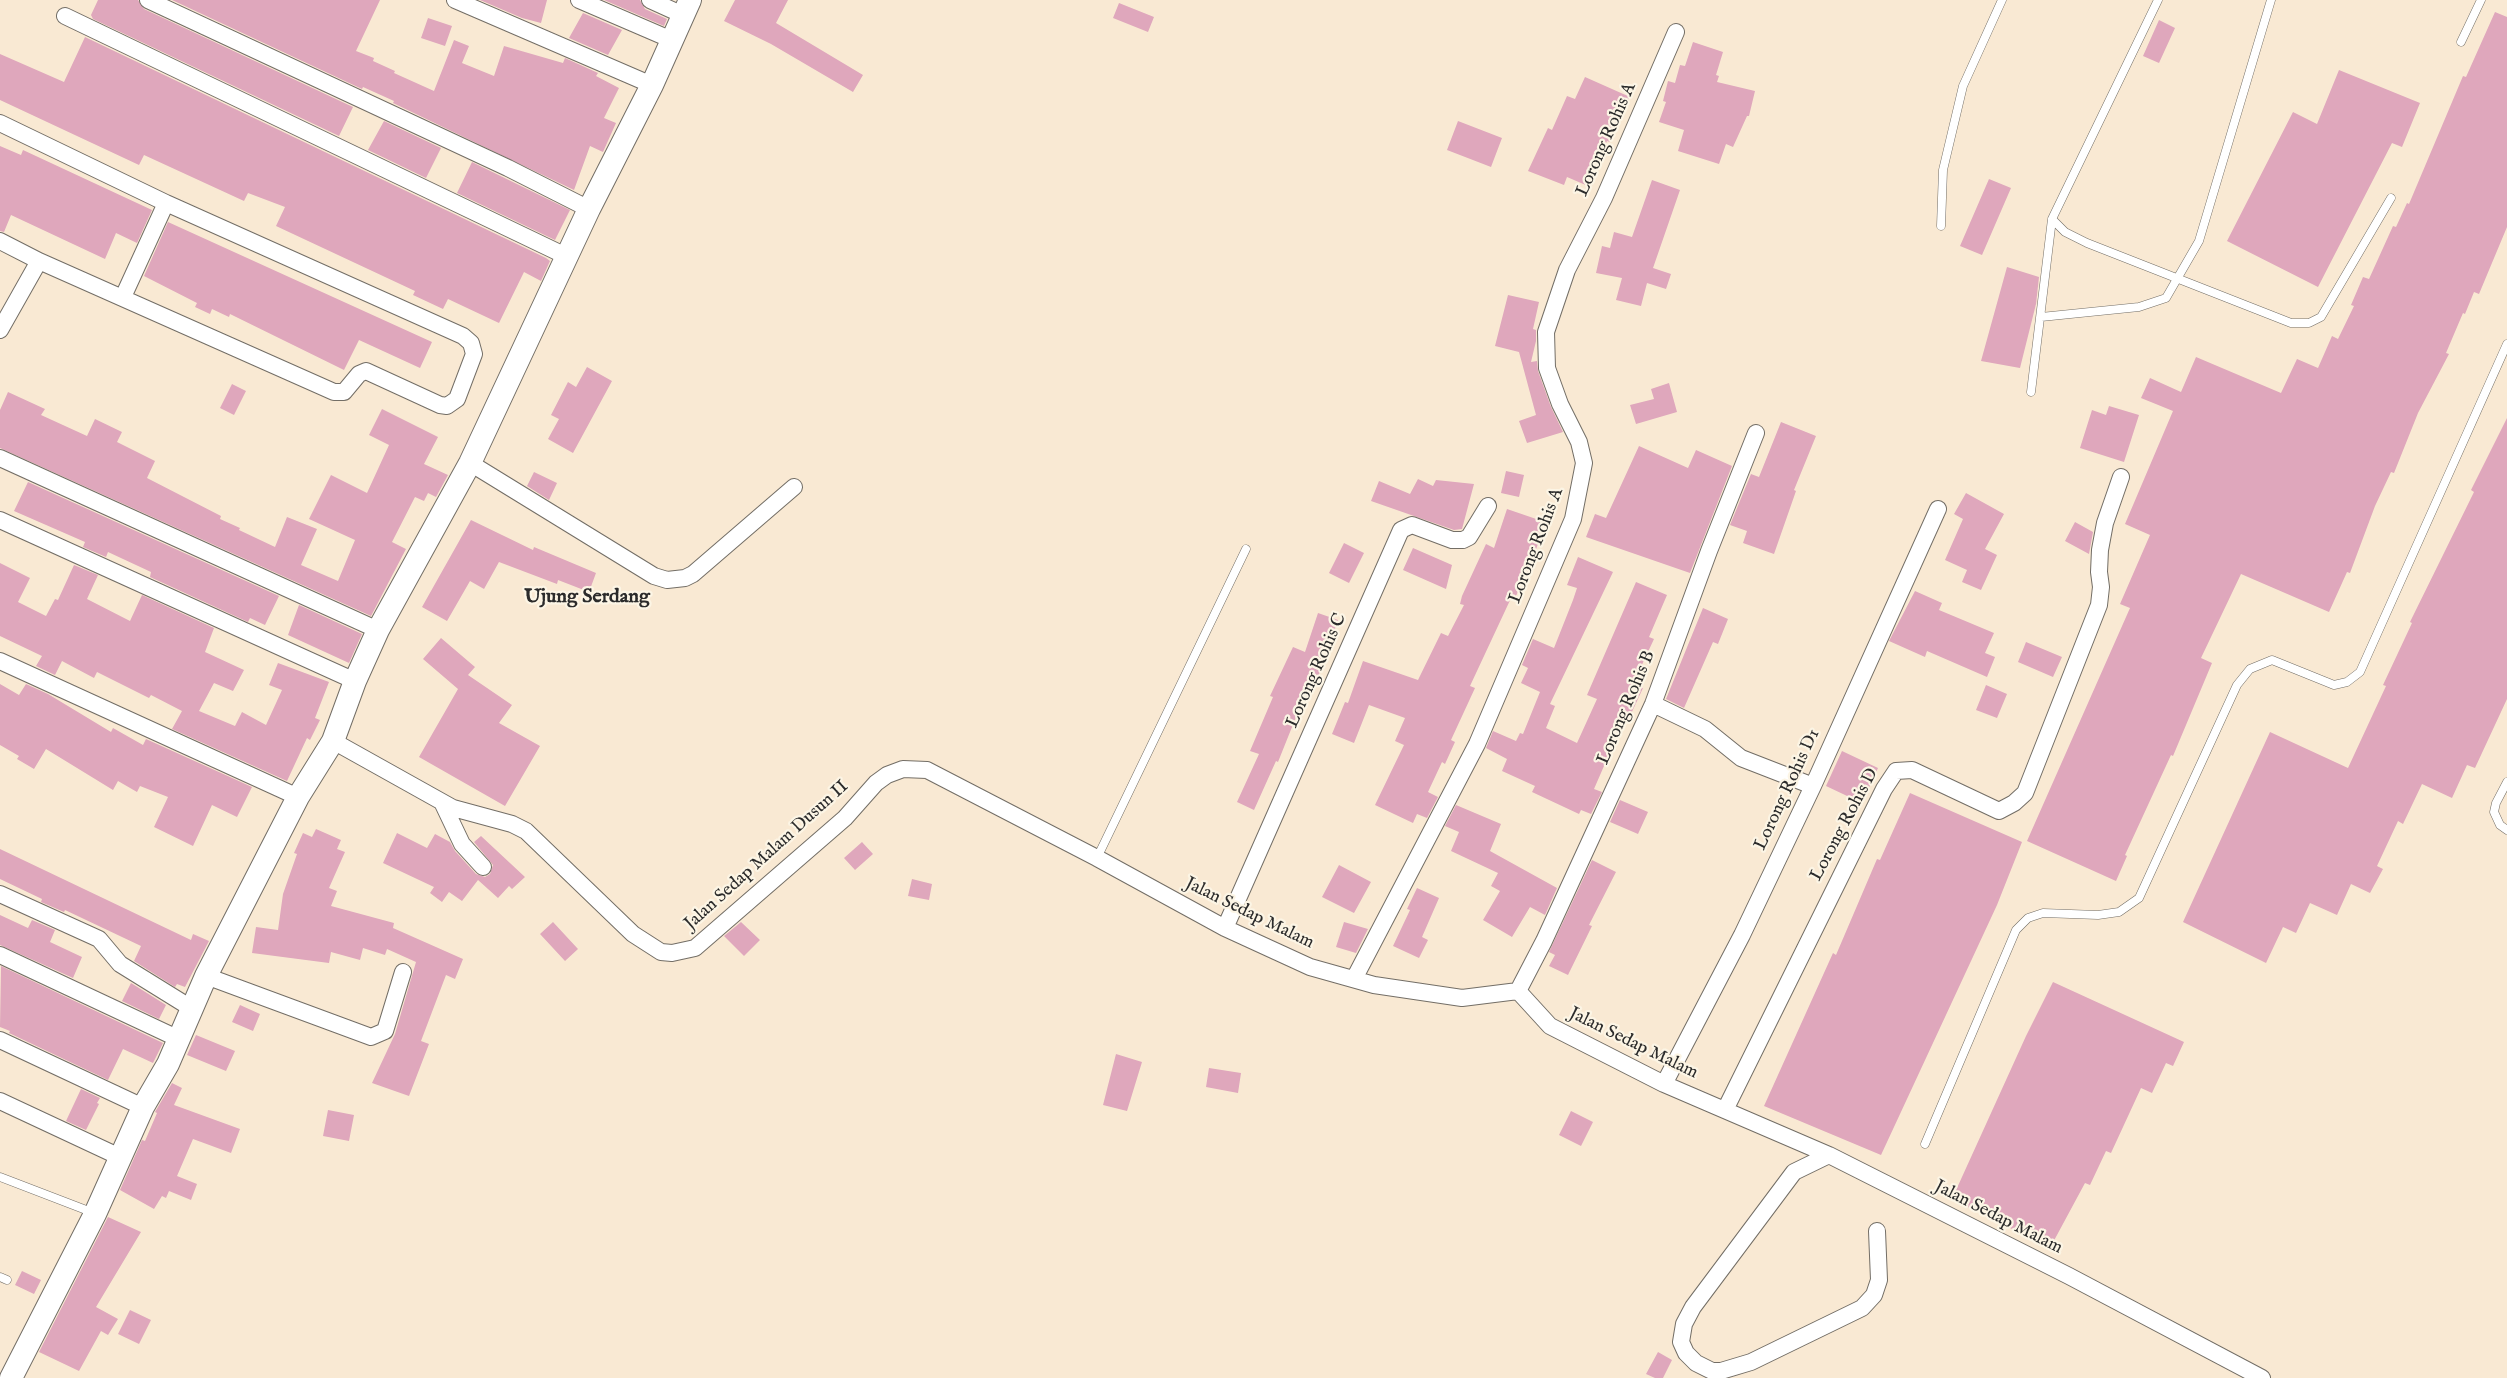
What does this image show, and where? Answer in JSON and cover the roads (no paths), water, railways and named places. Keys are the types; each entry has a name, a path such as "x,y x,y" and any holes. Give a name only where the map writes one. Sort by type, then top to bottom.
{"main road":[{"path":"11,1378 96,1214 143,1107 179,1039 206,976 298,797 333,741 355,681 378,630 470,463 589,209 652,85 687,7"}],"street":[{"path":"148,0 508,168 589,209"},
{"path":"579,0 672,40"},
{"path":"650,0 687,7"},
{"path":"461,1 652,85"},
{"path":"65,16 568,257"},
{"name":"Lorong Rohis A","path":"1354,979 1477,744 1573,519 1584,463 1579,442 1560,404 1547,368 1546,332 1567,270 1604,198 1676,32"},
{"path":"0,123 166,203 463,336 471,343 474,354 456,399 447,406 440,405 366,371 359,374 344,392 334,392 39,261 0,241"},
{"path":"123,297 166,203"},
{"path":"0,330 39,261"},
{"name":"Lorong Rohis B","path":"1518,991 1544,941 1653,704 1709,551 1756,433"},
{"path":"0,458 378,630"},
{"path":"470,463 654,576 667,580 685,578 693,574 794,487"},
{"name":"Lorong Rohis D","path":"1725,1110 1884,789 1896,771 1912,770 1999,811 2014,803 2025,793 2099,605 2101,587 2100,550 2105,523 2121,477"},
{"name":"Lorong Rohis C","path":"1225,928 1401,530 1412,525 1452,540 1463,540 1469,537 1488,506"},
{"name":"Lorong Rohis D1","path":"1664,1084 1742,935 1813,786 1938,508"},
{"path":"0,520 355,681"},
{"path":"0,661 298,797"},
{"path":"1653,704 1705,729 1741,758 1813,786"},
{"name":"Jalan Sedap Malam Dusun II","path":"333,741 454,808 512,824 526,831 633,934 661,952 682,952 694,948 845,818 876,783 887,775 903,769 926,770"},
{"name":"Jalan Sedap Malam","path":"926,770 1097,858 1225,928 1310,967 1374,985 1462,998 1518,991 1550,1026 1664,1084 1829,1155 2069,1276 2262,1378"},
{"path":"442,802 462,844 483,867"},
{"path":"0,894 99,939 120,964 191,1008"},
{"path":"0,955 179,1039"},
{"path":"206,976 371,1037 385,1031 403,972"},
{"path":"0,1040 143,1107"},
{"path":"0,1101 122,1158"},
{"path":"1829,1155 1794,1172 1693,1307 1684,1324 1681,1342 1686,1354 1696,1363 1712,1371 1721,1371 1751,1362 1862,1308 1874,1295 1879,1280 1876,1232"}],"lane":[{"path":"1942,226 1943,170 1963,86 2002,0"},
{"path":"2031,392 2052,219 2158,0"},
{"path":"2041,317 2139,307 2166,298 2199,241 2271,0"},
{"path":"2461,42 2481,0"},
{"path":"2052,219 2065,232 2087,243 2290,323 2309,323 2321,317 2390,198"},
{"path":"1925,1144 2016,930 2028,918 2043,913 2098,915 2119,912 2139,898 2237,685 2250,669 2272,660 2334,685 2347,682 2360,672 2507,344"},
{"path":"1097,858 1246,549"},
{"path":"2507,782 2496,802 2494,812 2500,824 2507,830"},
{"path":"0,1177 96,1214"}],"district":[{"name":"Ujung Serdang","path":"587,598"}]}
